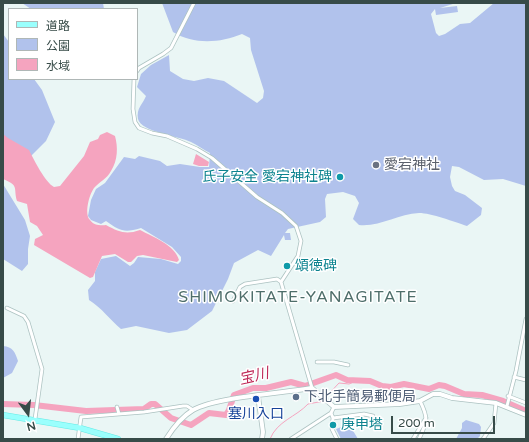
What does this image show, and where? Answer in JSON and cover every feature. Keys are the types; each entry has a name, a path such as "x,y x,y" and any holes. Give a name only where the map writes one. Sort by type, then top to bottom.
{"main road":[{"path":"3,415 80,428 118,439"}],"street":[{"path":"138,70 170,48 194,3"},
{"path":"134,80 133,109 135,122 139,128 152,133 167,136 197,149 212,158 257,197 282,213 296,226 301,241 298,256 280,282"},
{"path":"233,301 240,287 245,284 277,279 280,282 311,386 334,407 378,406 420,401 433,394 440,394 452,398 507,405 526,415"},
{"path":"7,308 24,316 28,322 42,369 35,420"},
{"path":"507,405 526,319"},
{"path":"317,362 334,362 348,365"},
{"path":"514,377 526,380"},
{"path":"166,439 175,426 184,417 193,410 203,406 228,400 311,386"},
{"path":"258,396 263,432 262,439"},
{"path":"508,398 526,403"},
{"path":"419,439 427,422 427,417 420,401"},
{"path":"483,439 494,422 496,403"},
{"path":"78,439 81,417 165,410 187,406 193,410"},
{"path":"117,407 119,414"},
{"path":"291,439 331,413 334,407"},
{"path":"331,413 333,418 332,429 337,439"},
{"path":"333,418 364,414 374,416"},
{"path":"413,439 427,417"}],"green space":[{"path":"22,3 103,3 104,8 30,8"},
{"path":"162,3 456,3 440,8 457,6 458,12 436,15 435,9 431,14 436,33 439,36 445,34 460,24 470,23 494,3 526,3 526,186 503,179 484,180 459,167 452,166 450,177 455,191 465,195 482,208 481,215 467,226 424,213 411,214 374,224 359,225 353,219 359,203 355,196 343,192 327,194 325,199 326,217 320,222 288,229 285,233 290,233 291,240 285,240 284,235 271,256 258,250 234,263 228,279 212,311 187,330 169,333 136,326 121,329 89,300 88,290 95,281 95,272 101,259 116,256 130,266 138,257 161,259 178,264 181,261 181,257 172,247 141,228 126,231 115,227 106,221 101,224 91,220 88,216 91,200 96,189 105,183 124,157 135,159 139,156 160,161 167,166 180,164 209,167 210,153 191,142 146,127 138,119 140,106 146,96 137,87 141,74 151,65 169,55 170,71 183,79 194,81 208,78 224,81 257,103 263,98 264,91 251,50 250,38 242,34 216,41 198,41 181,36 173,32"},
{"path":"3,34 8,41 8,80 35,80 42,90 55,122 46,141 30,157 3,141"},
{"path":"3,184 25,220 30,236 28,264 22,271 3,259"},
{"path":"3,346 13,350 18,361 12,373 3,378"},
{"path":"466,420 479,424 481,427 480,436 477,439 456,439 462,428 462,423"},
{"path":"344,426 352,429 358,439 341,439 336,429"}],"water":[{"path":"107,132 115,136 117,145 116,158 109,174 92,191 87,209 88,217 91,222 97,225 106,225 123,232 140,230 163,242 173,250 179,260 177,262 143,255 137,256 131,262 128,262 115,254 102,256 93,277 90,278 34,245 35,239 43,235 37,226 30,222 27,204 17,201 14,186 3,179 3,134 29,150 43,176 54,187 60,186 84,156 90,142 98,139 100,135"},
{"path":"196,154 209,162 208,166 193,164"}],"waterway":[{"name":"宝川","path":"3,404 34,405 86,411 144,409 151,404 155,404 171,418 191,425 209,413 226,415 234,395 253,388 266,388 291,382 305,386 336,375 347,380 370,381 382,386 391,387 404,384 429,389 439,385 445,386 464,394 482,395 503,401 526,411"},
{"path":"325,398 339,383 349,384 356,381"},
{"path":"270,439 282,423 308,404 324,401"}],"place":[{"name":"愛宕神社","path":"376,165"},
{"name":"氏子安全 愛宕神社碑","path":"340,177"},
{"name":"頌徳碑","path":"287,266"},
{"name":"下北手簡易郵便局","path":"296,397"},
{"name":"塞川入口","path":"256,399"},
{"name":"庚申塔","path":"333,425"}],"district":[{"name":"SHIMOKITATE-YANAGITATE","path":"298,298"}]}
